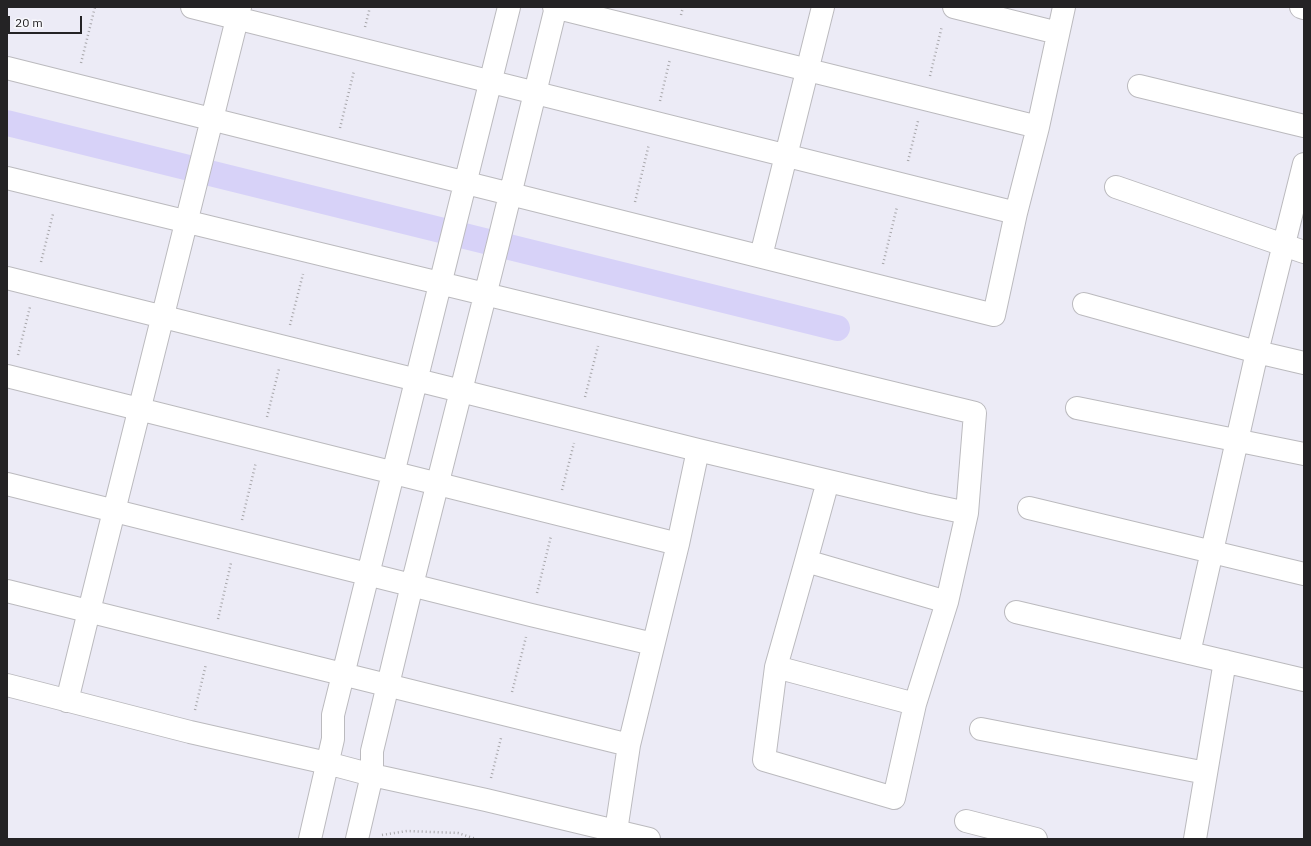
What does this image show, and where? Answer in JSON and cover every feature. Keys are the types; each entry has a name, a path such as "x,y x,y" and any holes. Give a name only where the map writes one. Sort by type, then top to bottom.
{"street":[{"path":"192,7 238,13 490,81 1016,213"},
{"path":"312,829 333,739 333,715 509,7"},
{"path":"357,839 372,775 372,751 437,483 556,7 1038,127"},
{"path":"761,256 823,7"},
{"path":"7,68 994,315 1016,213 1038,127 1064,7"},
{"path":"67,701 88,611 238,13"},
{"path":"948,15 1058,33"},
{"path":"1139,86 1304,126"},
{"path":"1189,653 1257,352 1304,164"},
{"path":"7,178 975,413 967,513 947,602 915,704 894,798 764,760 776,667 828,481"},
{"path":"1116,187 1304,252"},
{"path":"7,278 698,450 967,513"},
{"path":"1084,304 1257,352 1304,363"},
{"path":"7,376 678,544"},
{"path":"1077,408 1304,454"},
{"path":"616,831 628,745 678,544 698,450"},
{"path":"7,484 236,542 653,644"},
{"path":"1028,508 1304,574"},
{"path":"806,561 947,602"},
{"path":"7,591 628,745"},
{"path":"1016,612 1304,680"},
{"path":"1195,839 1225,661"},
{"path":"776,667 915,704"},
{"path":"7,685 190,732 649,839"},
{"path":"981,729 1206,774"},
{"path":"966,821 1036,839"}],"path":[{"path":"75,85 94,7"},
{"path":"364,30 370,7"},
{"path":"907,166 948,15"},
{"path":"334,150 355,67"},
{"path":"877,286 898,204"},
{"path":"190,732 308,251"},
{"path":"486,800 604,323"},
{"path":"379,836 407,831 458,833 476,839"}],"shaded area":[{"path":"7,7 1304,7 1304,839 7,839"}],"waterway":[{"path":"7,123 837,328"}]}
